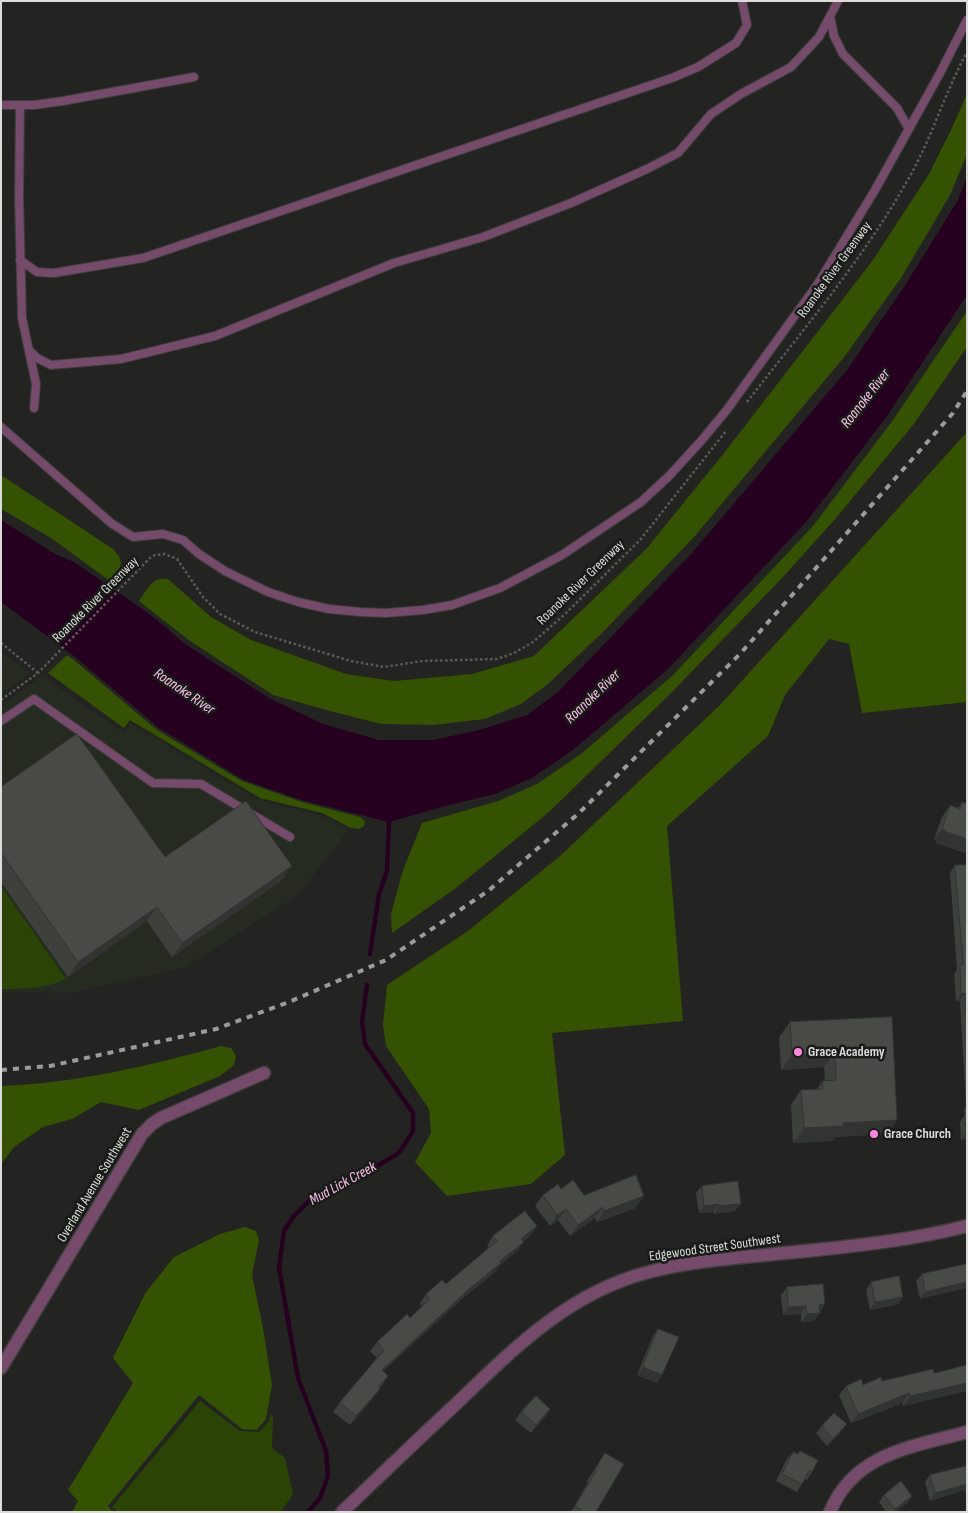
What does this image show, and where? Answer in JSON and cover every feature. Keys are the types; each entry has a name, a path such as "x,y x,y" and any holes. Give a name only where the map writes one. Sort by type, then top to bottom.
{"street":[{"name":"Overland Avenue Southwest","path":"1,1368 142,1134 161,1118 264,1073"},
{"name":"Edgewood Street Southwest","path":"342,1512 526,1339 563,1311 590,1294 619,1281 641,1274 686,1264 885,1243 967,1226"},
{"path":"830,1512 837,1496 846,1484 859,1471 875,1460 892,1452 967,1432"}],"lane":[{"path":"20,260 37,272 54,273 143,258 672,78 698,67 736,43 747,25 742,1"},
{"path":"30,351 37,358 51,365 121,359 215,336 394,263 483,237 571,203 678,153 711,114 741,94 792,67 819,37 838,1"},
{"path":"830,16 834,36 844,54 897,108 909,129"},
{"path":"1,427 111,523 133,537 163,534 183,540 199,554 226,571 268,592 298,602 329,609 386,613 452,605 500,588 562,555 641,502 669,476 726,412 817,285 875,190 967,20"},
{"path":"1,105 63,101 194,77"},
{"path":"20,105 22,318 36,384 34,408"},
{"path":"1,721 34,699 153,783 201,784 290,838"}],"path":[{"name":"Roanoke River Greenway","path":"744,407 833,292 879,227 907,183 930,136 954,74 967,52"},
{"name":"Roanoke River Greenway","path":"1,700 38,673 145,564 155,555 160,554 170,555 183,566 193,585 220,614 255,632 350,661 384,667 422,661 497,659 514,653 533,642 563,616 640,540 726,430"},
{"path":"1,643 38,673"}],"shaded area":[{"path":"1,652 30,673 1,694"},
{"path":"42,676 124,733 130,723 258,800 322,816 349,829 299,894 186,967 70,993 1,992 1,706"}],"green space":[{"path":"967,94 967,154 950,195 901,278 845,356 694,537 603,632 548,684 521,704 485,719 433,725 381,724 330,711 273,695 190,641 139,601 154,582 168,579 211,617 251,640 346,674 394,681 472,674 534,656 647,548 724,453 873,260 929,174"},
{"path":"967,311 967,347 913,425 836,518 784,576 672,692 549,812 456,888 392,933 391,914 403,870 422,823 498,801 537,784 581,754 673,675 813,526 893,420"},
{"path":"967,432 967,702 862,713 849,644 829,639 785,695 768,736 667,826 683,1021 552,1033 565,1155 531,1184 447,1196 415,1162 431,1133 429,1109 386,1046 383,1025 387,985 468,931 560,856 721,704"},
{"path":"1,475 113,549 119,556 121,563 118,573 110,581 51,538 1,509"},
{"path":"67,655 157,730 242,781 302,802 360,817 365,821 364,826 359,829 351,828 322,813 260,798 130,720 124,728 48,673"},
{"path":"1,886 66,979 43,987 1,989"},
{"path":"221,1046 231,1048 236,1056 234,1065 220,1076 139,1110 101,1102 72,1119 43,1127 14,1147 1,1164 1,1086 85,1077 167,1060"},
{"path":"245,1227 256,1231 259,1240 252,1275 272,1385 266,1419 257,1430 242,1429 199,1395 108,1506 113,1512 72,1512 78,1501 68,1490 133,1383 113,1358 146,1292 174,1257 220,1234"},
{"path":"200,1401 240,1431 259,1432 269,1421 270,1415 273,1415 272,1448 285,1458 293,1494 281,1512 118,1512 112,1507"}],"water":[{"name":"Roanoke River","path":"967,177 967,295 887,416 807,521 668,669 573,750 532,778 495,794 389,822 301,800 244,780 159,728 74,656 1,602 1,520 55,554 74,562 151,615 185,644 269,698 323,724 379,740 433,740 479,730 527,715 558,692 692,553 847,370 904,287 958,200"}],"building":[{"path":"77,734 165,857 246,801 292,866 182,943 157,907 78,962 1,853 1,787"},
{"path":"962,802 967,804 967,839 942,829 950,805 960,809"},
{"path":"955,865 967,865 967,1023 965,993 961,994 960,966 963,964"},
{"path":"892,1017 897,1120 843,1123 843,1126 804,1128 801,1090 823,1089 822,1081 836,1080 835,1053 792,1055 790,1022"},
{"path":"965,1114 967,1114 967,1132 966,1132"},
{"path":"636,1175 644,1196 604,1211 603,1207 578,1225 566,1209 557,1215 543,1195 558,1184 561,1189 573,1180 584,1195"},
{"path":"738,1181 741,1204 704,1206 702,1186"},
{"path":"525,1211 537,1226 521,1239 524,1242 500,1261 501,1263 468,1290 382,1370 388,1376 378,1387 380,1389 356,1416 340,1402 384,1350 377,1342 407,1314 410,1318 430,1299 426,1294 442,1280 446,1284 497,1241 493,1236"},
{"path":"967,1264 967,1282 925,1292 922,1274"},
{"path":"899,1276 903,1297 875,1302 871,1282"},
{"path":"823,1284 825,1304 819,1305 820,1313 807,1314 806,1306 788,1307 787,1287"},
{"path":"658,1329 679,1337 662,1375 643,1367"},
{"path":"967,1365 967,1383 910,1396 909,1393 858,1414 846,1386 861,1379 863,1385 881,1377 882,1381 933,1369 934,1373"},
{"path":"536,1396 550,1409 536,1425 521,1412"},
{"path":"834,1413 847,1424 833,1439 822,1426"},
{"path":"800,1451 818,1460 812,1472 809,1471 802,1484 782,1474 793,1452 798,1454"},
{"path":"605,1453 624,1464 596,1512 584,1512 575,1506"},
{"path":"967,1466 967,1484 935,1493 930,1475"},
{"path":"901,1481 912,1496 895,1509 884,1495"}],"waterway":[{"name":"Mud Lick Creek","path":"370,954 379,894 387,871 389,822 392,816"},
{"name":"Mud Lick Creek","path":"308,1512 320,1498 328,1476 326,1451 298,1378 279,1268 284,1231 293,1217 309,1201 399,1153 413,1131 413,1113 365,1044 362,1022 367,985"}],"railway":[{"path":"1,1070 50,1066 216,1029 289,1002 386,960 488,891 579,813 740,654 953,413 967,391"}],"place":[{"name":"Grace Academy","path":"798,1052"},
{"name":"Grace Church","path":"874,1134"}]}
